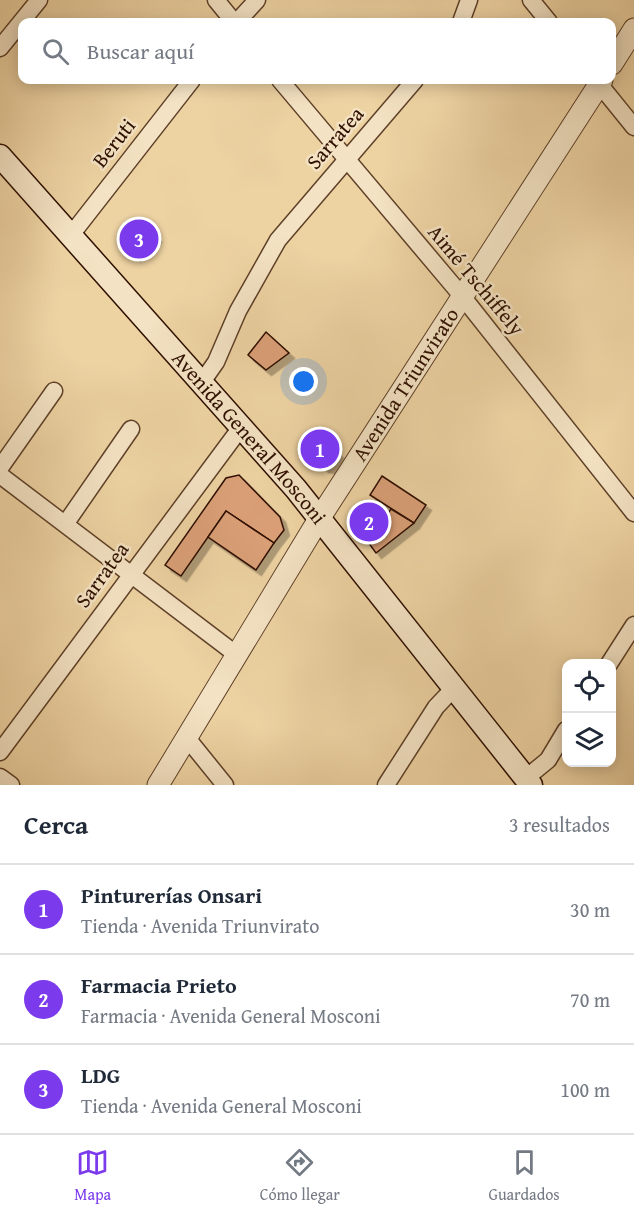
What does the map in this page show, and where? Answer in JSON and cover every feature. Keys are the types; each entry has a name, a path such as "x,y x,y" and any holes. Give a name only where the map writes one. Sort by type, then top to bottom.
{"main road":[{"name":"Avenida General Mosconi","path":"4,168 71,235 242,426 320,519 529,782"}],"street":[{"path":"24,18 39,0"},
{"path":"216,0 232,18"},
{"path":"240,18 257,0"},
{"path":"462,18 469,0"},
{"path":"531,0 546,18"},
{"path":"0,48 18,26"},
{"path":"616,58 634,29"},
{"name":"Beruti","path":"71,235 189,84"},
{"name":"Aimé Tschiffely","path":"283,84 462,296 634,513"},
{"name":"Sarratea","path":"202,382 216,362 238,310 278,240 412,84"},
{"name":"Avenida Triunvirato","path":"158,785 320,519 597,84"},
{"path":"601,84 634,127"},
{"path":"0,468 54,391"},
{"name":"Sarratea","path":"0,752 242,426"},
{"path":"66,523 131,429"},
{"path":"0,475 237,655"},
{"path":"612,659 634,625"},
{"path":"386,785 436,707 453,689"},
{"path":"187,738 225,785"},
{"path":"529,782 548,760 562,738"},
{"path":"0,777 11,785"}],"building":[{"path":"143,223 156,237 135,256 122,242"},
{"path":"266,332 289,353 266,370 248,355"},
{"path":"315,433 338,453 329,468 323,467 303,445"},
{"path":"239,475 280,517 284,530 274,543 226,511 181,576 165,565 226,478"},
{"path":"382,476 426,505 414,523 370,495"},
{"path":"365,504 385,518 368,542 356,528 356,518"},
{"path":"391,509 414,523 376,553 368,542"},
{"path":"226,511 274,543 256,570 208,537"}],"place":[{"name":"LDG","path":"139,239"},
{"name":"Pinturerías Onsari","path":"320,449"},
{"name":"Farmacia Prieto","path":"369,522"}]}
